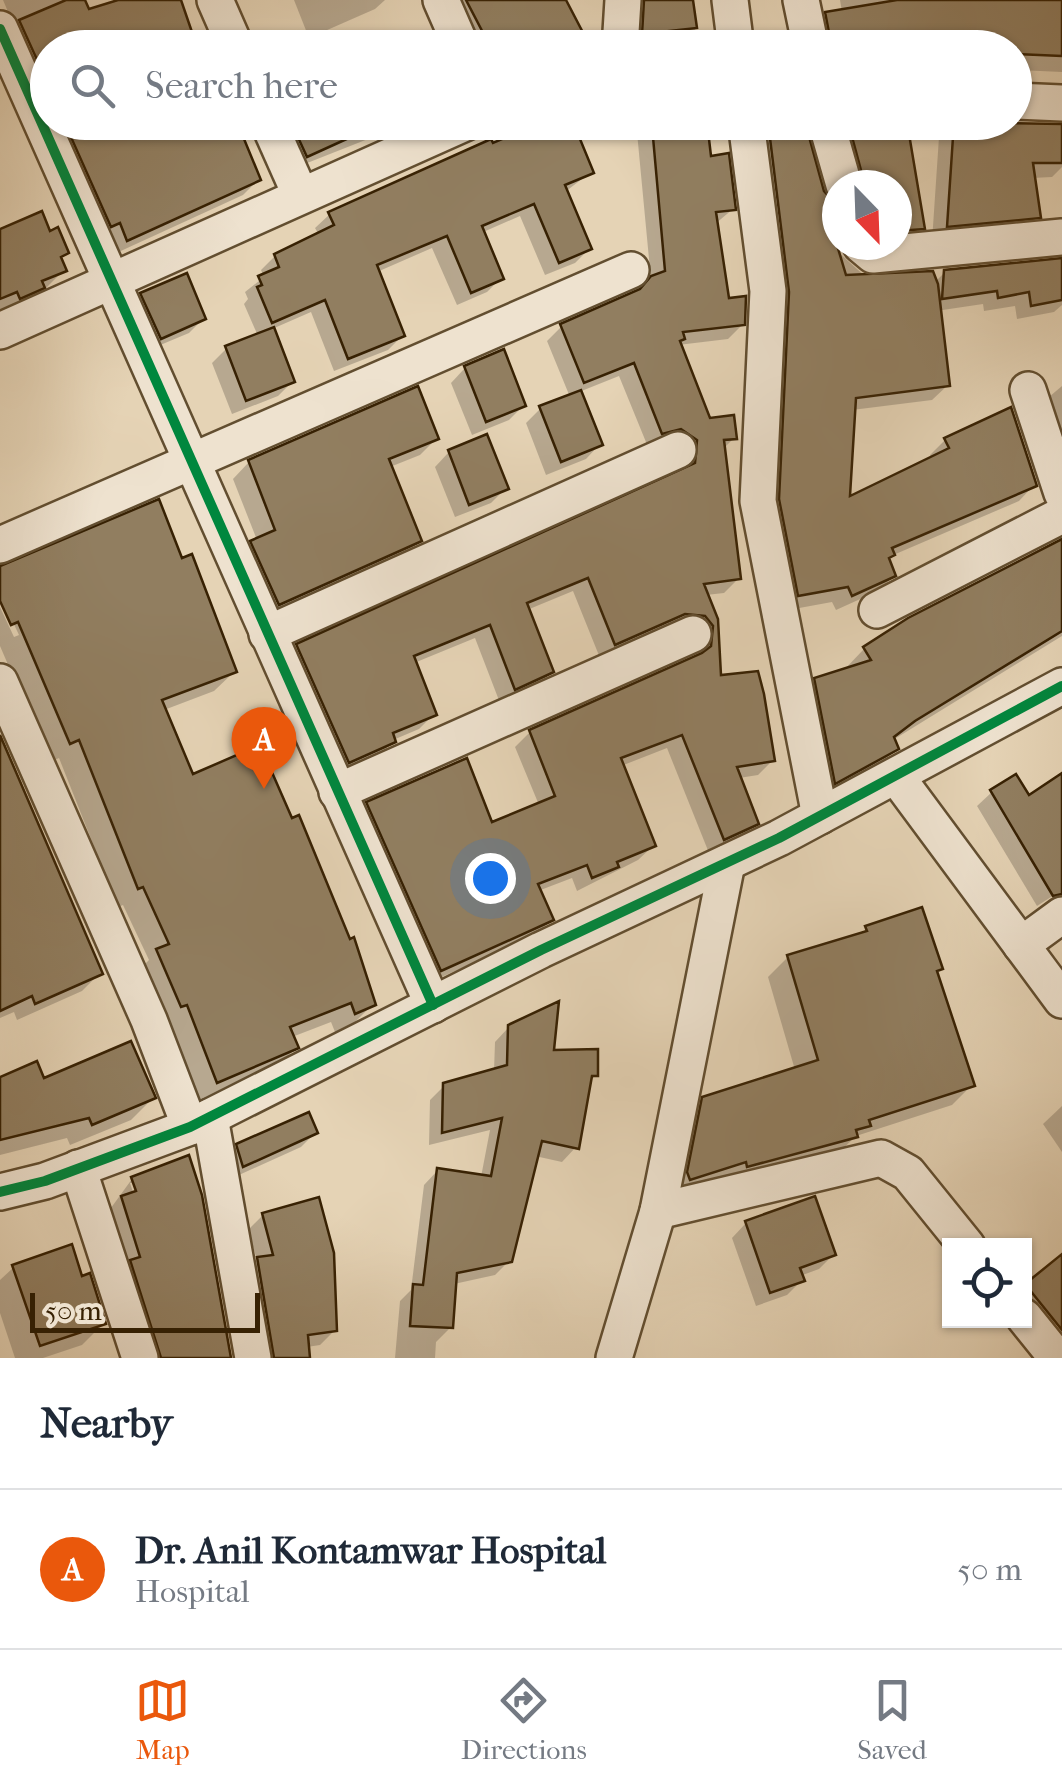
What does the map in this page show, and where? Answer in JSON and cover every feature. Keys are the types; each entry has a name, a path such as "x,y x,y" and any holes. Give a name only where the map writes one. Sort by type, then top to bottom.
{"street":[{"path":"215,0 228,30"},
{"path":"441,0 454,30"},
{"path":"622,30 624,0"},
{"path":"730,0 734,30"},
{"path":"801,0 807,30"},
{"path":"0,28 30,97"},
{"path":"1032,102 1062,103"},
{"path":"49,140 432,1005"},
{"path":"276,140 300,194"},
{"path":"0,331 425,140"},
{"path":"748,140 768,291 758,495 820,816"},
{"path":"831,140 840,170"},
{"path":"912,250 1062,236"},
{"path":"0,545 631,270"},
{"path":"1028,390 1062,493"},
{"path":"267,634 678,450"},
{"path":"877,610 1062,516"},
{"path":"337,792 693,634"},
{"path":"0,682 149,1020 200,1122 253,1358"},
{"path":"0,1192 78,1168 200,1122 820,816 1062,686"},
{"path":"896,776 1062,1000"},
{"path":"614,1358 658,1211 727,862"},
{"path":"1021,945 1062,915"},
{"path":"658,1211 882,1158 908,1173 960,1238"},
{"path":"78,1168 140,1358"},
{"path":"1032,1327 1057,1358"}],"building":[{"path":"66,0 85,0 89,9 118,0 181,0 191,30 30,30 30,44 19,20"},
{"path":"466,0 566,0 582,30 482,30"},
{"path":"644,0 693,0 697,28 642,30"},
{"path":"897,0 1062,0 1062,56 1032,55 1032,30 828,30 825,12"},
{"path":"1032,123 1062,124 1062,163 1033,163 1041,218 947,227 953,140 1032,140"},
{"path":"72,140 244,140 261,180 127,241 120,223 111,227"},
{"path":"299,140 344,140 307,157"},
{"path":"489,140 580,140 594,173 565,185 592,249 559,263 534,204 482,226 504,279 471,293 447,236 377,265 405,336 348,359 325,300 272,323 257,287 262,285 258,276 279,267 274,254 334,225 328,212"},
{"path":"653,140 709,140 711,156 729,153 736,210 716,212 729,298 746,296 745,325 683,332 685,339 680,341 710,418 734,415 737,439 724,440 741,579 704,584 718,619 721,675 758,671 764,694 775,761 737,767 759,824 724,840 682,735 621,758 656,846 617,862 619,867 592,878 587,865 538,884 554,920 441,971 366,802 467,758 492,822 555,796 529,730 702,653 711,646 713,626 705,616 685,614 615,645 588,578 527,603 554,672 515,690 490,625 414,656 437,715 393,733 396,742 349,763 296,644 695,463 697,440 681,429 662,434 634,363 584,383 560,324 640,289 651,276 665,271"},
{"path":"770,140 810,140 822,184 822,260 842,260 846,275 933,271 938,284 950,386 856,398 850,496 949,448 944,438 1011,407 1037,486 892,548 895,555 889,558 896,576 852,596 848,587 798,596 779,499 789,292"},
{"path":"853,140 910,140 925,229 912,230 912,170 861,170"},
{"path":"42,211 50,231 58,227 69,253 61,257 67,271 42,281 45,288 20,299 17,292 0,299 0,229"},
{"path":"1062,258 1062,300 1031,306 1029,292 998,298 997,291 942,299 944,270"},
{"path":"187,273 206,319 161,339 140,293"},
{"path":"274,327 295,382 246,401 225,346"},
{"path":"504,349 526,406 486,422 464,366"},
{"path":"418,386 439,439 389,459 422,541 279,605 250,541 275,530 248,460"},
{"path":"581,390 603,445 561,462 539,406"},
{"path":"487,434 509,489 469,505 448,450"},
{"path":"159,499 182,558 192,554 237,672 162,700 193,774 260,745 292,818 299,815 350,939 354,937 376,1005 355,1014 351,1003 290,1027 299,1048 217,1083 187,1005 181,1007 156,949 169,944 143,887 138,889 79,740 70,744 18,622 11,625 0,601 0,566"},
{"path":"1062,539 1062,631 915,721 894,737 899,749 835,784 814,678 871,660 863,647 908,618"},
{"path":"0,735 103,974 35,1004 32,996 0,1011"},
{"path":"1062,773 1062,894 1053,896 990,790 1016,774 1029,795"},
{"path":"922,907 943,969 937,971 975,1086 869,1120 871,1126 856,1130 858,1137 747,1167 746,1162 690,1180 687,1172 702,1097 818,1060 787,955 867,931 865,926"},
{"path":"559,1001 554,1050 598,1049 598,1076 592,1076 579,1149 542,1141 512,1262 457,1273 453,1328 410,1326 413,1284 423,1285 437,1168 491,1176 502,1118 442,1133 443,1083 507,1065 508,1025"},
{"path":"131,1041 156,1098 92,1125 89,1118 0,1140 0,1077 37,1061 44,1078"},
{"path":"309,1112 318,1133 243,1167 236,1144"},
{"path":"189,1155 202,1195 231,1358 161,1358 130,1260 140,1257 121,1196 136,1191 131,1177"},
{"path":"815,1196 836,1255 800,1268 805,1281 770,1293 745,1221"},
{"path":"319,1197 334,1253 337,1331 308,1335 310,1358 274,1358 257,1257 273,1255 262,1213"},
{"path":"72,1244 82,1276 90,1273 106,1324 40,1346 12,1265"},
{"path":"1062,1254 1062,1330 1032,1293 1032,1278"}],"cycle path":[{"path":"0,29 30,97"},
{"path":"49,140 433,1005"},
{"path":"0,1192 45,1181 190,1127 541,950 779,838 1062,686"}],"place":[{"name":"Dr. Anil Kontamwar Hospital","path":"264,789"}]}
